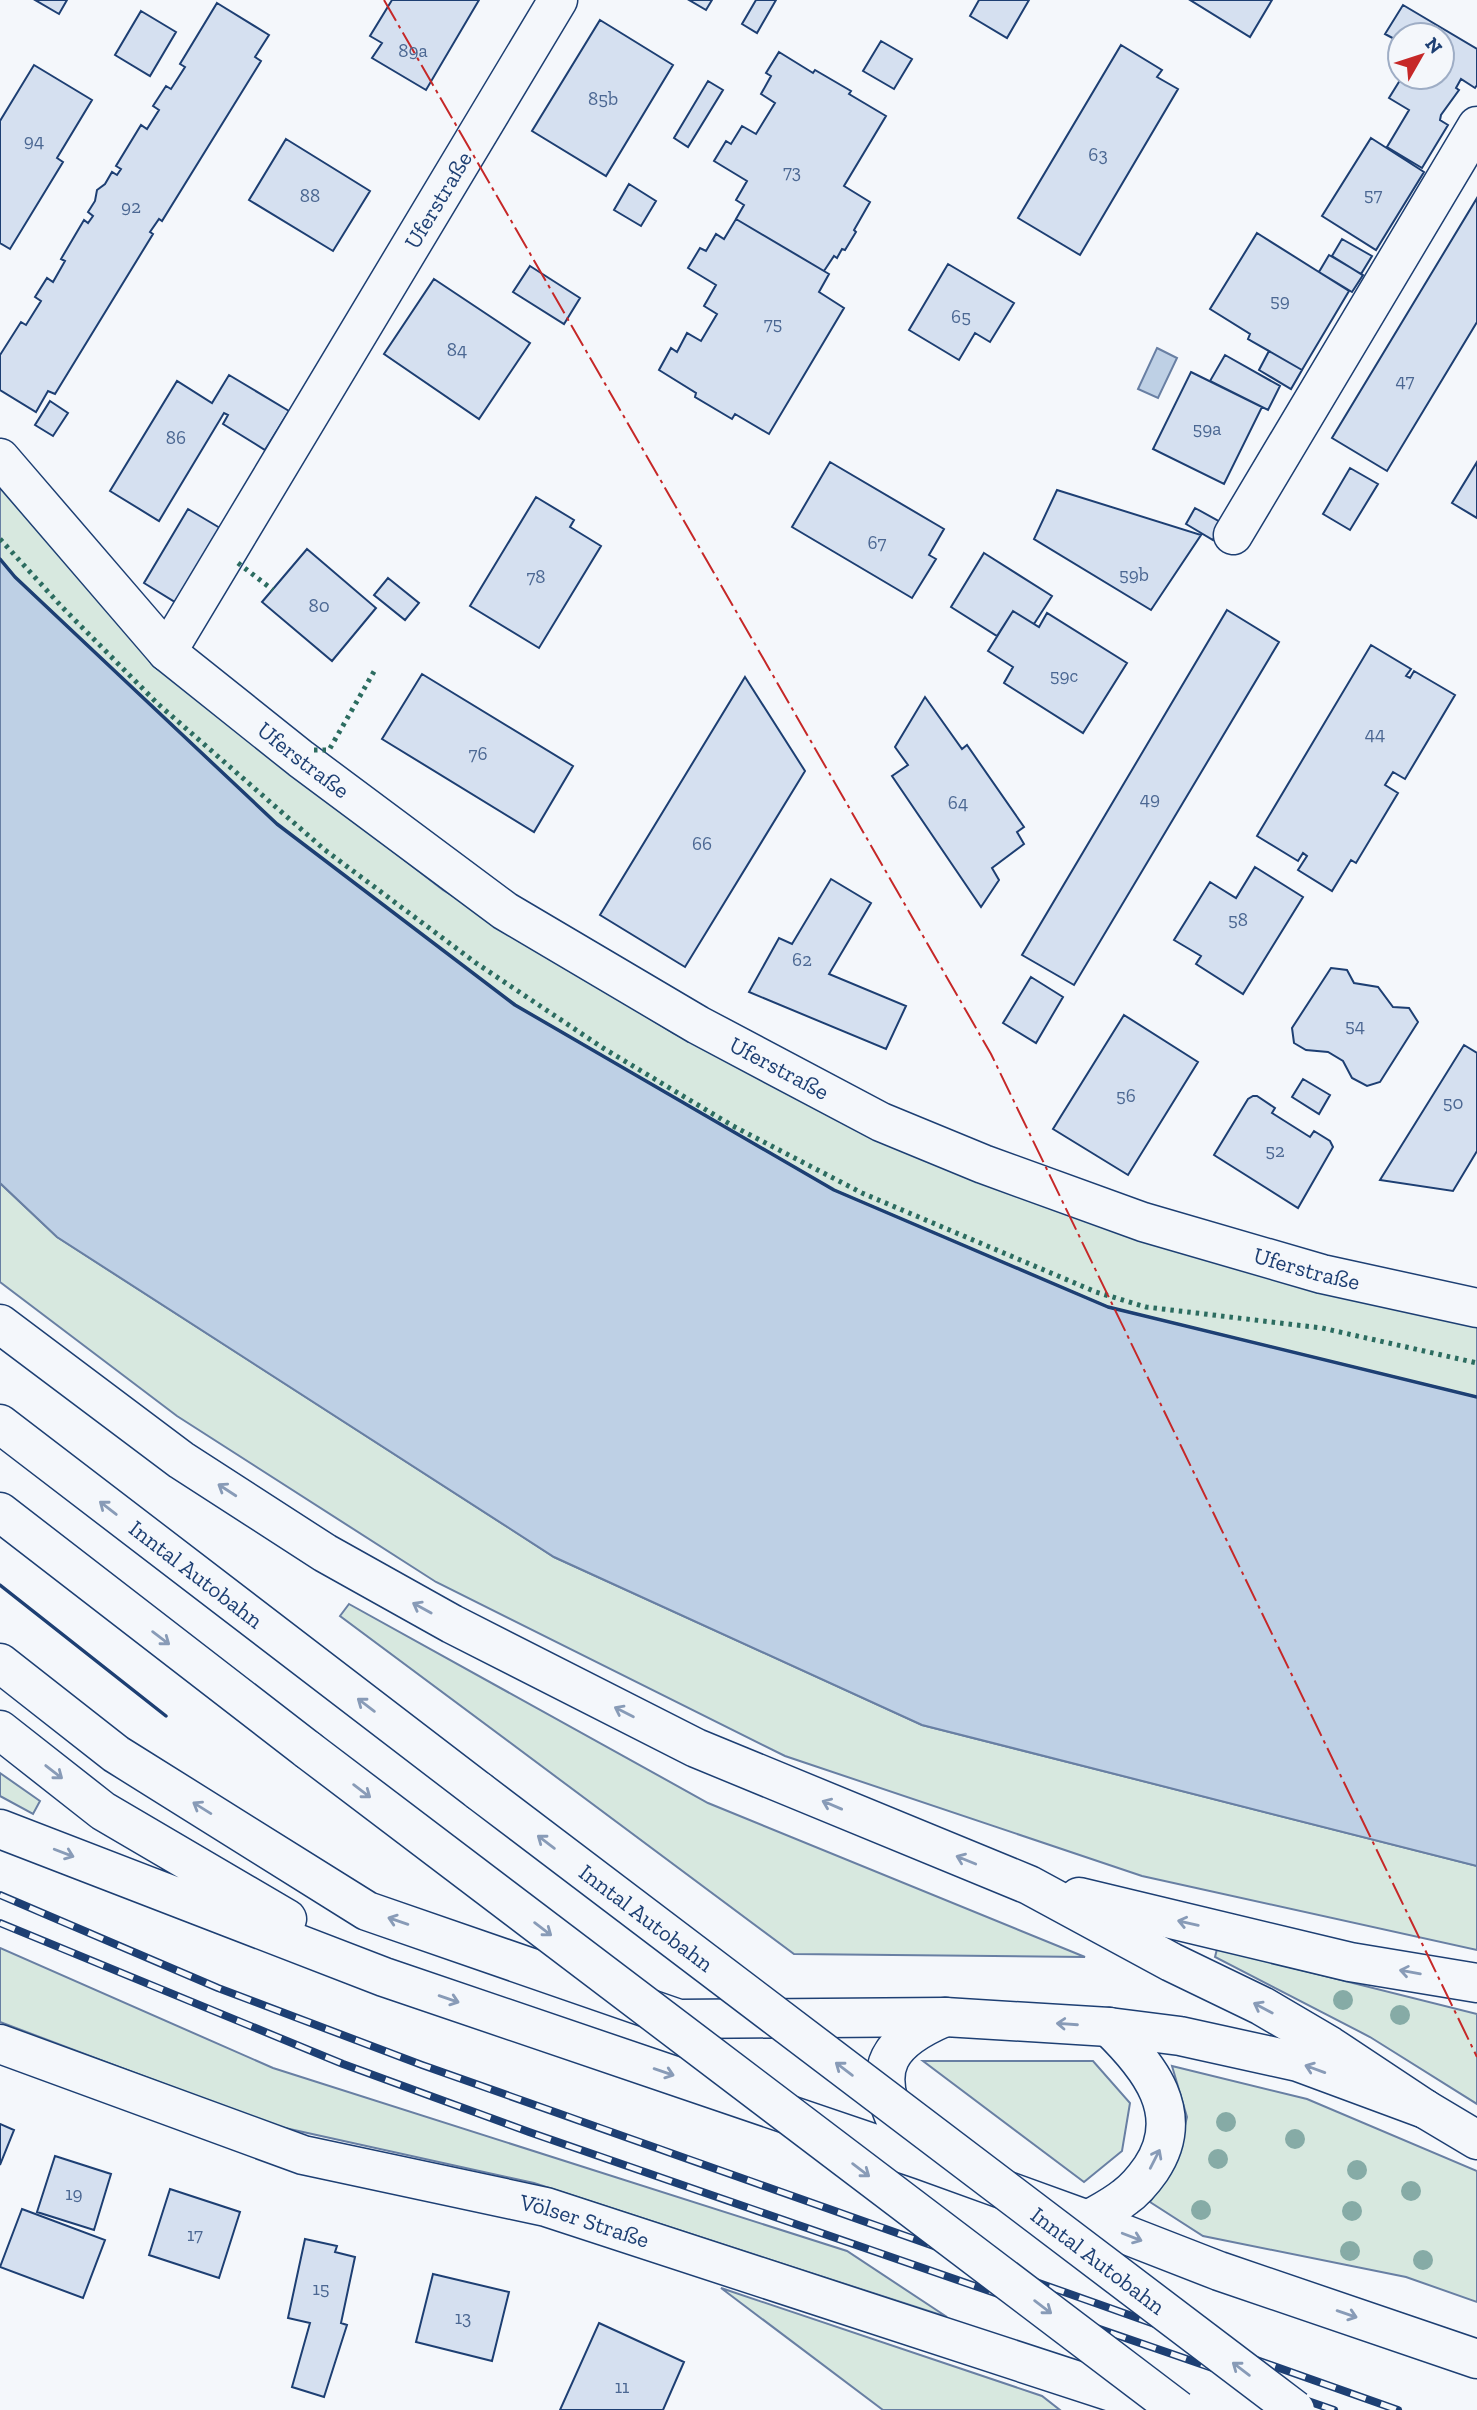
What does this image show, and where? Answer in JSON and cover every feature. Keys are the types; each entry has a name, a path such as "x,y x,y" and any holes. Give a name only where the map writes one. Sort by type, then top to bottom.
{"main road":[{"name":"Uferstraße","path":"167,652 558,0"},
{"path":"1233,535 1477,126"},
{"name":"Uferstraße","path":"0,458 167,652 302,760 505,911 698,1025 881,1122 982,1164 1143,1222 1322,1275 1477,1308"},
{"path":"0,1324 181,1460 325,1553 452,1624 696,1748 1029,1885 1171,1962 1262,2006 1477,2140"},
{"name":"Inntal Autobahn","path":"0,1424 1295,2410"},
{"path":"0,1513 1178,2410"},
{"path":"0,1663 117,1754 367,1911 679,2019 945,2017 1109,2027 1180,2036 1298,2062 1425,2109"},
{"path":"0,1730 103,1811 384,1977"},
{"path":"0,1829 384,1977 922,2160 1219,2271 1477,2359"},
{"path":"1029,1885 1350,1962 1477,1983"},
{"path":"922,2160 902,2133 891,2110 884,2090 884,2072 904,2039 923,2026 945,2017"},
{"path":"1088,2220 1127,2196 1144,2178 1158,2158 1166,2134 1166,2112 1158,2088 1131,2049 1109,2027"},
{"name":"Völser Straße","path":"0,2043 303,2155 546,2207 1167,2410"}],"shaded area":[{"path":"0,479 289,771 443,890 673,1033 880,1137 1477,1325 1477,1397 1108,1307 834,1190 515,1005 277,824 15,577 0,559"},
{"path":"0,1183 57,1237 554,1557 922,1725 1477,1866 1477,1950 1142,1876 785,1756 436,1582 177,1416 0,1282"},
{"path":"349,1604 708,1803 1085,1957 794,1954 340,1616"},
{"path":"0,1773 40,1801 33,1814 0,1796"},
{"path":"0,1948 273,2068 847,2251 947,2317 534,2183 276,2126 0,2022"},
{"path":"1217,1949 1477,2014 1477,2104 1370,2037 1215,1957"},
{"path":"923,2061 1093,2061 1130,2103 1122,2151 1084,2182"},
{"path":"1172,2066 1307,2099 1477,2171 1477,2302 1406,2277 1203,2236 1150,2202 1176,2162 1187,2117"},
{"path":"721,2288 1042,2396 1060,2410 883,2410"}],"water":[{"path":"1157,348 1177,358 1158,398 1138,389"},
{"path":"0,559 15,577 277,824 515,1005 834,1190 1108,1307 1477,1397 1477,1866 922,1725 554,1557 57,1237 0,1183"}],"building":[{"path":"35,0 67,0 59,14"},
{"path":"392,0 479,0 426,90 372,58 382,43 370,36"},
{"path":"689,0 712,0 706,10"},
{"path":"756,0 776,0 757,33 742,24"},
{"path":"979,0 1029,0 1007,38 970,16"},
{"path":"1190,0 1272,0 1250,37"},
{"path":"217,3 269,35 255,57 261,61 162,221 159,219 150,232 153,234 55,394 48,391 36,412 0,390 0,355 21,322 26,325 41,301 35,297 47,278 53,282 65,261 61,259 84,220 88,223 93,216 88,212 95,201 97,190 105,184 112,172 117,175 121,169 116,166 141,125 147,129 159,110 153,106 166,86 171,89 185,67 180,64"},
{"path":"1403,5 1430,21 1393,21"},
{"path":"141,11 176,32 150,76 115,55"},
{"path":"600,20 673,65 606,176 532,131"},
{"path":"1456,37 1477,49 1477,85 1475,88 1461,79 1456,88"},
{"path":"881,41 912,59 894,89 863,71"},
{"path":"1121,45 1162,70 1157,77 1178,89 1080,255 1018,218"},
{"path":"779,52 813,73 815,70 851,91 849,94 886,116 844,186 870,202 845,250 842,249 837,258 834,256 824,271 736,219 744,205 736,200 747,181 714,161 726,141 731,144 742,126 756,134 775,103 761,94 771,76 766,73"},
{"path":"34,65 92,100 57,158 63,162 10,249 0,243 0,121"},
{"path":"708,81 723,90 688,147 674,138"},
{"path":"1459,90 1441,115 1440,120 1448,125 1422,168 1387,147 1409,110 1389,98 1393,91"},
{"path":"1371,138 1424,172 1376,250 1322,216"},
{"path":"286,139 370,191 333,251 249,200"},
{"path":"629,184 656,201 641,226 614,210"},
{"path":"1477,198 1477,322 1387,471 1332,438"},
{"path":"736,219 829,274 819,292 844,308 769,434 735,414 732,419 695,397 696,393 659,370 671,348 677,352 687,333 701,341 717,314 704,306 716,285 688,268 700,248 706,251 716,234 724,239"},
{"path":"1257,233 1349,291 1302,370 1248,339 1250,334 1210,309"},
{"path":"1342,239 1372,256 1361,274 1332,256"},
{"path":"1329,255 1363,275 1352,292 1319,272"},
{"path":"948,264 1014,303 990,342 975,333 959,360 909,330"},
{"path":"530,266 580,298 564,324 513,292"},
{"path":"434,279 530,343 479,419 384,354"},
{"path":"1269,351 1302,370 1291,389 1259,370"},
{"path":"1225,355 1280,386 1268,410 1210,381"},
{"path":"1191,372 1262,407 1224,484 1153,449"},
{"path":"229,375 289,411 265,450 223,424 228,415 224,413 159,521 110,491 177,381 212,403"},
{"path":"50,401 68,413 53,436 35,425"},
{"path":"830,462 944,529 929,555 936,559 912,598 792,527"},
{"path":"1477,462 1477,518 1452,503"},
{"path":"1350,468 1378,484 1350,530 1323,514"},
{"path":"1057,490 1201,535 1151,610 1034,539"},
{"path":"536,497 574,520 570,527 601,546 539,648 470,606"},
{"path":"1195,508 1222,523 1213,540 1186,524"},
{"path":"188,509 220,528 175,602 144,583"},
{"path":"307,549 376,608 332,661 262,602"},
{"path":"984,553 1052,596 1034,624 1013,611 997,636 951,607"},
{"path":"388,578 419,603 405,620 374,595"},
{"path":"1227,610 1279,642 1074,985 1022,955"},
{"path":"1013,611 1039,627 1047,613 1127,663 1083,733 1004,683 1013,667 988,651"},
{"path":"1371,645 1411,669 1406,676 1410,678 1414,671 1455,695 1405,779 1393,772 1385,785 1398,793 1356,863 1351,860 1332,891 1298,870 1307,856 1303,853 1298,861 1257,836"},
{"path":"422,674 573,766 534,832 382,739"},
{"path":"745,677 805,771 685,967 600,915"},
{"path":"925,697 962,749 967,745 1024,827 1017,832 1024,844 992,868 999,880 981,907 892,776 908,765 895,747"},
{"path":"1255,867 1303,897 1243,994 1196,964 1201,956 1174,940 1210,882 1236,898"},
{"path":"831,879 871,903 829,974 906,1006 886,1049 749,992 779,938 792,944"},
{"path":"1331,968 1347,970 1354,983 1378,987 1393,1007 1409,1008 1418,1022 1380,1082 1367,1086 1352,1078 1343,1061 1328,1052 1306,1050 1294,1043 1292,1028"},
{"path":"1031,977 1063,997 1036,1043 1003,1023"},
{"path":"1124,1015 1198,1062 1128,1175 1053,1129"},
{"path":"1464,1045 1477,1053 1477,1151 1453,1191 1380,1180"},
{"path":"1303,1079 1330,1095 1319,1114 1292,1097"},
{"path":"1253,1096 1275,1108 1272,1113 1310,1137 1314,1131 1330,1141 1333,1147 1298,1208 1214,1155 1248,1099"},
{"path":"0,2124 14,2130 0,2165"},
{"path":"55,2156 111,2174 94,2230 37,2212"},
{"path":"170,2189 240,2212 219,2278 149,2255"},
{"path":"22,2209 105,2240 83,2298 0,2267"},
{"path":"305,2239 337,2246 335,2252 355,2257 341,2323 347,2325 324,2397 292,2387 310,2323 288,2318"},
{"path":"433,2274 509,2292 492,2361 416,2342"},
{"path":"599,2323 684,2362 663,2410 560,2410"}],"railway":[{"path":"0,1895 218,1988 422,2065 1398,2410"},
{"path":"0,1923 343,2064 529,2132 1334,2410"}],"hedge":[{"path":"0,539 62,607 158,704 325,850 476,963 603,1048 733,1126 862,1193 1096,1292 1146,1307 1322,1328 1477,1363"},
{"path":"238,563 273,590"},
{"path":"314,750 329,750 376,668"}],"wall":[{"path":"0,559 15,577 277,824 515,1005 834,1190 1108,1307 1477,1397"},
{"path":"0,1585 166,1716"}],"power":[{"path":"384,0 991,1054 1477,2057"}]}
